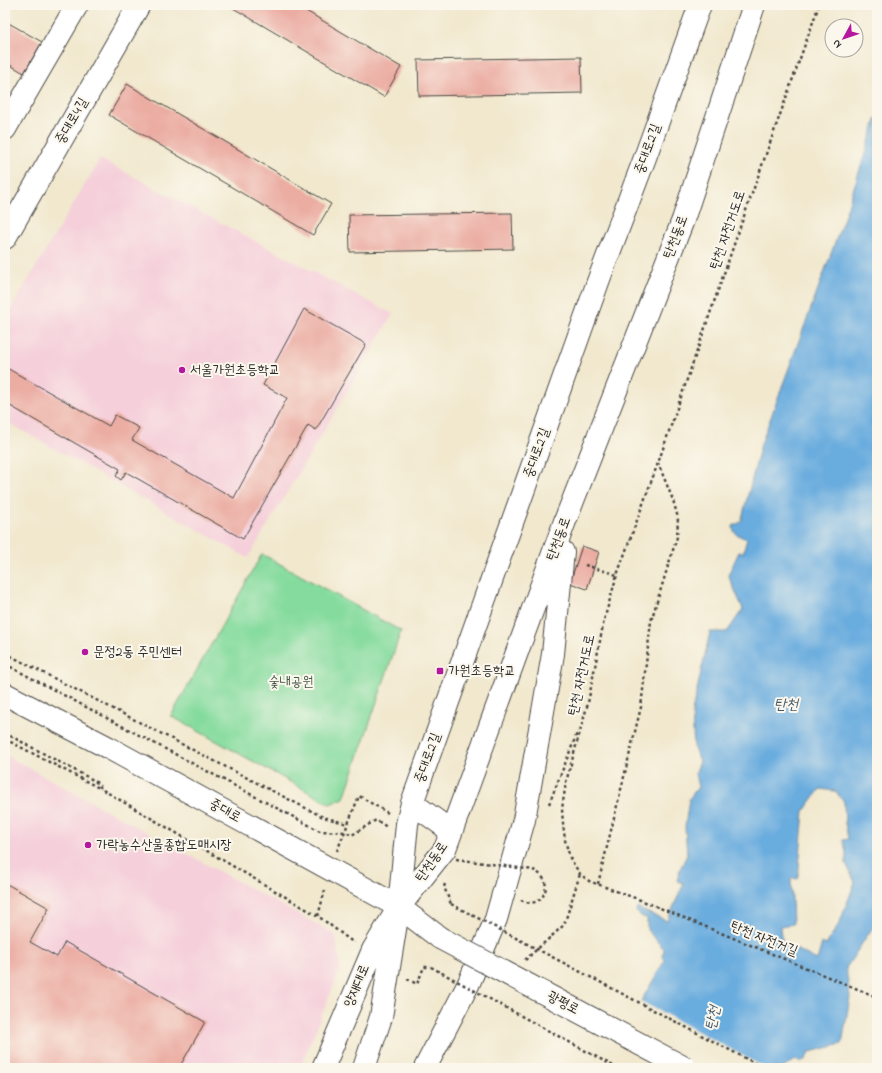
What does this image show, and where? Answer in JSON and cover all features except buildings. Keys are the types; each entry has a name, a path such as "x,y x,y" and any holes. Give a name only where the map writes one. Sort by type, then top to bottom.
{"street":[{"path":"5,129 77,5"},
{"name":"중대로4길","path":"5,238 139,5"},
{"name":"중대로2길","path":"399,907 408,822 597,287 700,5"},
{"name":"탄천동로","path":"364,1068 381,1017 399,907 445,849 566,521 683,220 754,5"},
{"path":"425,1068 468,985 496,919 524,820 553,654 566,521"},
{"name":"중대로","path":"5,694 109,748 399,907 440,938"},
{"path":"408,822 452,831"},
{"name":"양재대로","path":"323,1068 373,950 399,907"},
{"name":"광평로","path":"440,938 686,1068"}],"path":[{"name":"탄천 자전거도로","path":"643,901 589,881 580,874 570,858 565,840 562,809 566,782 588,703 604,620 617,575 658,463 819,5"},
{"path":"598,884 641,707 651,621 678,537 678,518 673,500 658,463"},
{"path":"584,565 617,575"},
{"path":"5,654 323,817 348,824"},
{"path":"5,664 320,831 345,832 352,835 376,820 408,822"},
{"path":"5,733 95,781 103,790"},
{"path":"5,739 103,790 318,916 330,869 359,796 408,822"},
{"path":"453,866 456,859 533,870"},
{"path":"447,880 444,887 451,904 764,1068"},
{"name":"탄천 자전거길","path":"643,901 877,997"},
{"path":"417,984 424,968 430,967 617,1068"}],"shaded area":[{"name":"서울가원초등학교","path":"100,159 393,314 248,558 5,421 5,319"},
{"name":"가락농수산물종합도매시장","path":"5,755 336,935 340,970 300,1068 5,1068"}],"green space":[{"name":"숯내공원","path":"262,554 401,631 344,798 330,804 171,716"}],"water":[{"name":"탄천","path":"877,117 877,921 846,968 850,997 842,1044 810,1052 806,1059 800,1062 795,1060 783,1068 602,1068 665,960 663,957 664,949 647,930 647,918 636,912 637,908 667,921 684,883 677,881 680,869 687,855 685,827 689,799 698,787 695,774 700,761 694,749 692,712 710,632 727,632 743,609 728,575 739,552 743,553 747,539 739,536 734,531 733,526 741,522 761,444 843,221","holes":["820,789 835,791 844,802 845,823 848,839 843,840 846,852 846,864 855,882 840,922 826,945 822,943 817,960 786,944 781,937 780,926 793,924 791,878 798,879 804,811"]}],"pier":[{"path":"639,1000 766,1068 612,1068 602,1063"}],"place":[{"name":"서울가원초등학교","path":"182,370"},
{"name":"문정2동 주민센터","path":"85,652"},
{"name":"가원초등학교","path":"440,671"},
{"name":"가락농수산물종합도매시장","path":"88,845"}]}
